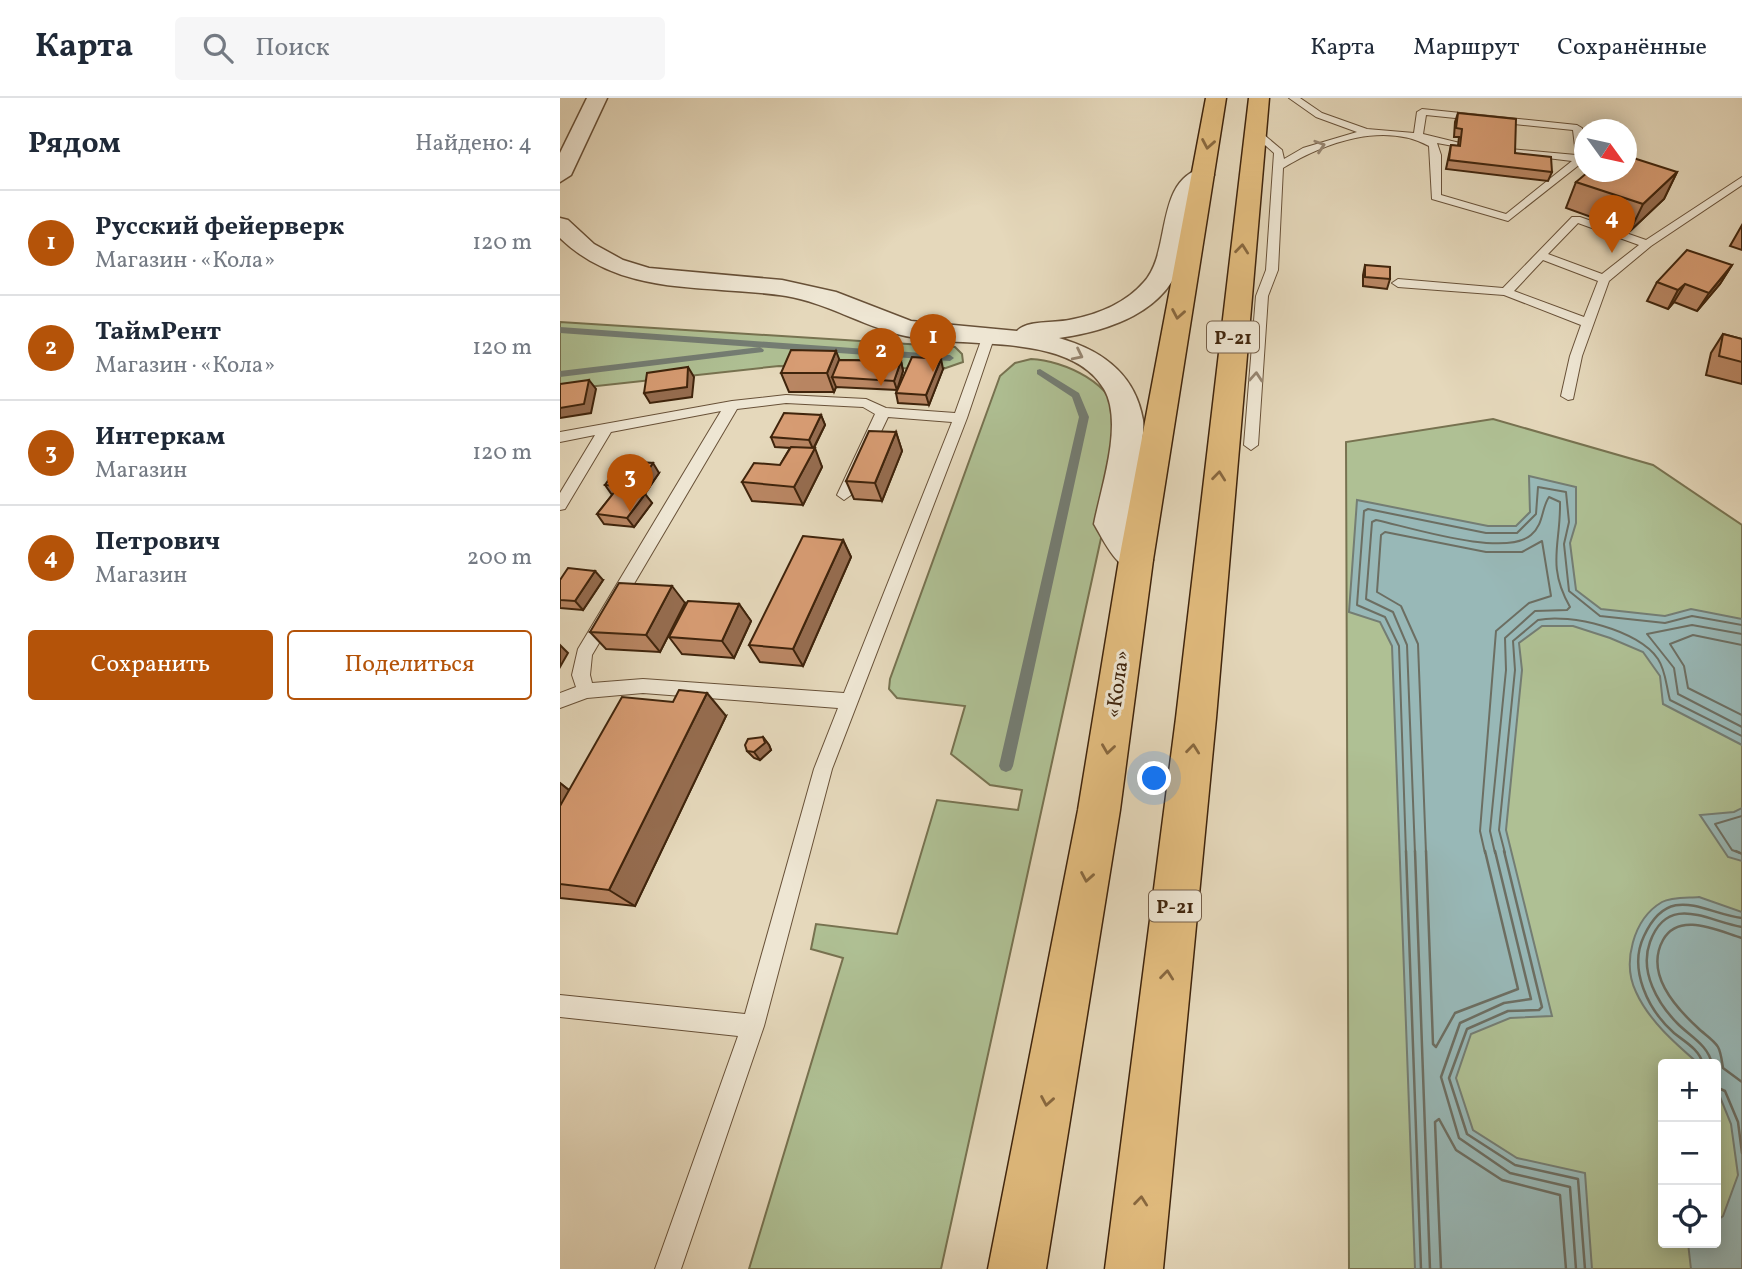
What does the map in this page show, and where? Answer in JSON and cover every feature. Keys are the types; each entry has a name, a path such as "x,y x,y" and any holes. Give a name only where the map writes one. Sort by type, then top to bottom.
{"main road":[{"name":"«Кола»","path":"1017,1269 1099,810 1136,560 1216,98"},
{"name":"Р-21","path":"1134,1269 1196,718 1259,98"}],"street":[{"path":"560,175 597,98"},
{"path":"989,335 1083,327 1129,307 1155,285 1166,270 1186,187 1203,175"},
{"path":"560,225 575,243 600,260 639,274 815,294 910,329 1039,340 1067,349 1093,362 1113,378 1123,391 1129,422 1111,524 1136,560"}],"lane":[{"path":"1294,98 1319,115 1366,132 1418,136 1459,144"},
{"path":"1418,136 1422,111 1574,128"},
{"path":"1251,445 1262,296 1272,270 1279,152 1254,131"},
{"path":"1278,167 1306,150 1366,132"},
{"path":"1418,136 1433,144 1436,155 1436,197 1508,218 1574,164"},
{"path":"1513,151 1574,158"},
{"path":"1568,396 1576,356 1604,279 1647,244 1742,180"},
{"path":"1506,292 1576,219 1647,244"},
{"path":"1540,255 1604,279"},
{"path":"1398,283 1506,292 1588,323"},
{"path":"668,1269 753,1026 823,769 960,418 989,335"},
{"path":"560,437 732,405 786,399 866,403 883,412 960,418"},
{"path":"586,691 581,675 584,654 732,405"},
{"path":"844,495 883,412"},
{"path":"560,505 607,427"},
{"path":"560,701 586,691 643,686 849,701"},
{"path":"630,709 643,686"},
{"path":"560,1006 753,1026"}],"green space":[{"path":"560,322 955,347 962,354 963,362 943,369 779,366 560,390"},
{"path":"1031,359 1044,360 1072,369 1108,396 1115,408 1118,422 1117,445 1105,520 941,1269 749,1269 843,958 811,949 816,924 897,934 937,800 1018,810 1022,790 990,785 951,754 965,706 897,698 889,689 890,679 1000,376 1015,363"},
{"path":"1493,419 1653,465 1742,525 1742,1269 1349,1269 1346,442"}],"water":[{"path":"1529,476 1576,487 1576,523 1570,543 1576,590 1601,609 1665,616 1691,609 1742,619 1742,745 1663,704 1660,676 1643,652 1573,626 1542,626 1519,643 1522,670 1506,830 1552,1016 1510,1018 1471,1034 1456,1078 1473,1130 1517,1158 1585,1173 1592,1269 1415,1269 1392,646 1380,622 1349,612 1357,500 1488,526 1516,526 1530,512"},
{"path":"1742,808 1742,861 1728,857 1700,815 1734,812"},
{"path":"1699,897 1742,912 1742,1269 1691,1269 1689,1248 1721,1248 1721,1217 1738,1175 1731,1124 1721,1099 1721,1059 1693,1059 1648,1013 1632,981 1630,955 1637,930 1652,910 1662,902 1675,898"}],"building":[{"path":"1458,113 1516,119 1515,153 1551,157 1552,172 1449,160 1451,145 1460,146 1462,129 1456,128"},
{"path":"1637,159 1677,172 1643,204 1576,182 1637,182"},
{"path":"1687,250 1732,265 1709,293 1685,284 1678,290 1657,282"},
{"path":"1365,265 1390,267 1390,279 1365,277"},
{"path":"1723,334 1742,339 1742,362 1719,356"},
{"path":"791,350 836,351 827,373 781,373"},
{"path":"912,357 941,359 926,395 896,393"},
{"path":"839,360 901,361 894,381 832,377"},
{"path":"688,367 687,387 644,393 647,373"},
{"path":"589,380 584,404 560,408 560,384"},
{"path":"784,413 821,415 809,440 771,437"},
{"path":"869,431 896,432 875,483 846,481"},
{"path":"791,447 815,448 794,487 742,482 754,463 780,465"},
{"path":"622,461 653,463 636,488 605,485"},
{"path":"616,490 645,494 627,518 597,514"},
{"path":"803,536 843,540 793,649 749,645"},
{"path":"568,568 595,571 575,601 560,600 560,580"},
{"path":"619,583 672,586 646,635 590,632"},
{"path":"688,601 739,604 722,641 669,637"},
{"path":"679,690 707,693 609,890 560,884 560,806 622,697 673,702"},
{"path":"763,737 765,743 754,752 747,751 745,745 748,739"}],"waterway":[{"path":"560,330 950,358"},
{"path":"560,374 760,350"},
{"path":"1006,766 1084,417 1076,395 1040,372"}],"place":[{"name":"Петрович","path":"1612,253"},
{"name":"Русский фейерверк","path":"933,372"},
{"name":"ТаймРент","path":"881,386"},
{"name":"Интеркам","path":"630,512"}]}
